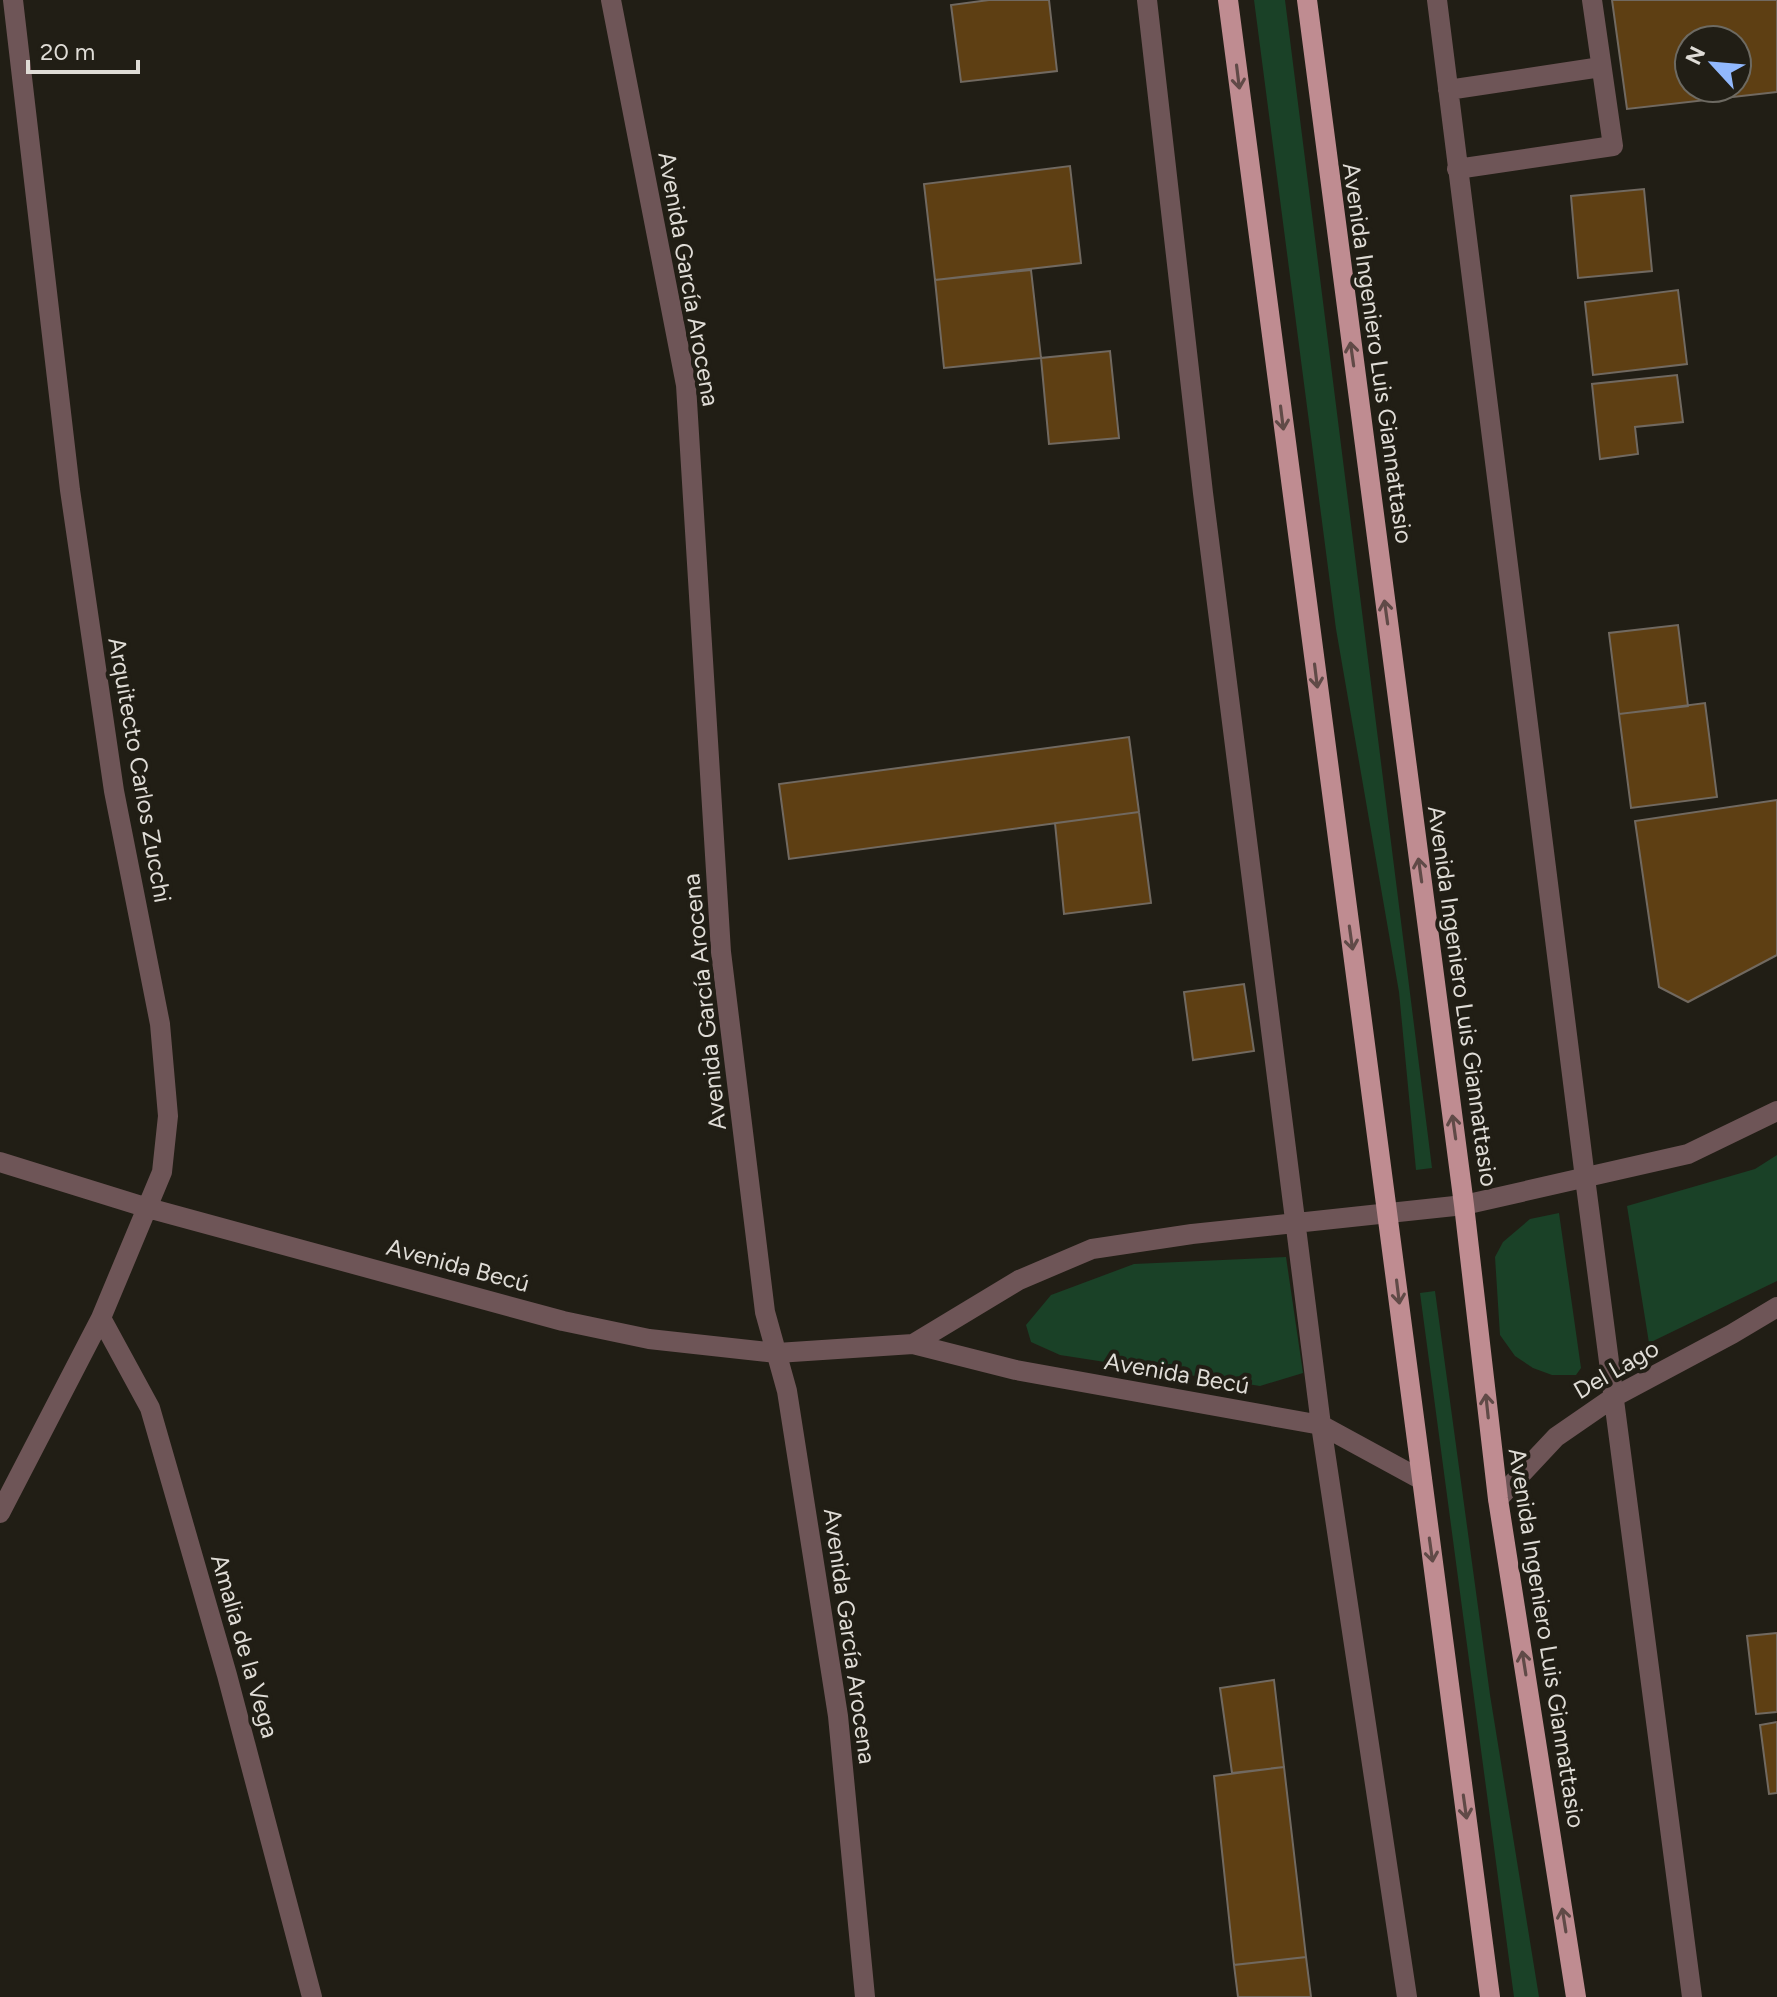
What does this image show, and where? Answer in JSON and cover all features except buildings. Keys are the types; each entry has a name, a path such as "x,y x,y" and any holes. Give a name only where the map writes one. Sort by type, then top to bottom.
{"main road":[{"path":"1228,0 1490,1997"},
{"name":"Avenida Ingeniero Luis Giannattasio","path":"1307,0 1464,1205 1498,1499 1576,1997"}],"street":[{"name":"Arquitecto Carlos Zucchi","path":"0,1513 101,1318 148,1208 162,1172 168,1116 160,1024 114,791 70,490 13,0"},
{"name":"Avenida García Arocena","path":"611,0 686,385 721,952 765,1312 787,1391 838,1716 865,1997"},
{"path":"1147,0 1203,493 1321,1425 1407,1997"},
{"path":"1457,169 1613,146 1592,0"},
{"path":"1444,1 1448,90 1457,169 1692,1997"},
{"path":"1448,90 1601,67"},
{"name":"Avenida Becú","path":"913,1344 1019,1280 1092,1249 1192,1234 1464,1205 1688,1154 1777,1111"},
{"name":"Avenida Becú","path":"0,1162 148,1208 563,1321 649,1339 777,1353 913,1344 1016,1370 1321,1425 1422,1480"},
{"name":"Del Lago","path":"1498,1499 1556,1437 1614,1397 1777,1307"},
{"name":"Amalia de la Vega","path":"101,1318 150,1408 231,1690 312,1997"}],"green space":[{"path":"1254,0 1285,0 1432,1168 1416,1170 1399,992 1336,629"},
{"path":"1777,1155 1777,1281 1649,1343 1627,1206 1755,1169"},
{"path":"1559,1213 1581,1368 1576,1375 1552,1375 1533,1368 1515,1356 1500,1335 1495,1257 1503,1242 1530,1219"},
{"path":"1286,1257 1303,1373 1260,1386 1060,1355 1031,1342 1026,1325 1051,1295 1134,1264"},
{"path":"1435,1291 1490,1695 1539,1997 1514,1997 1420,1293"}]}
